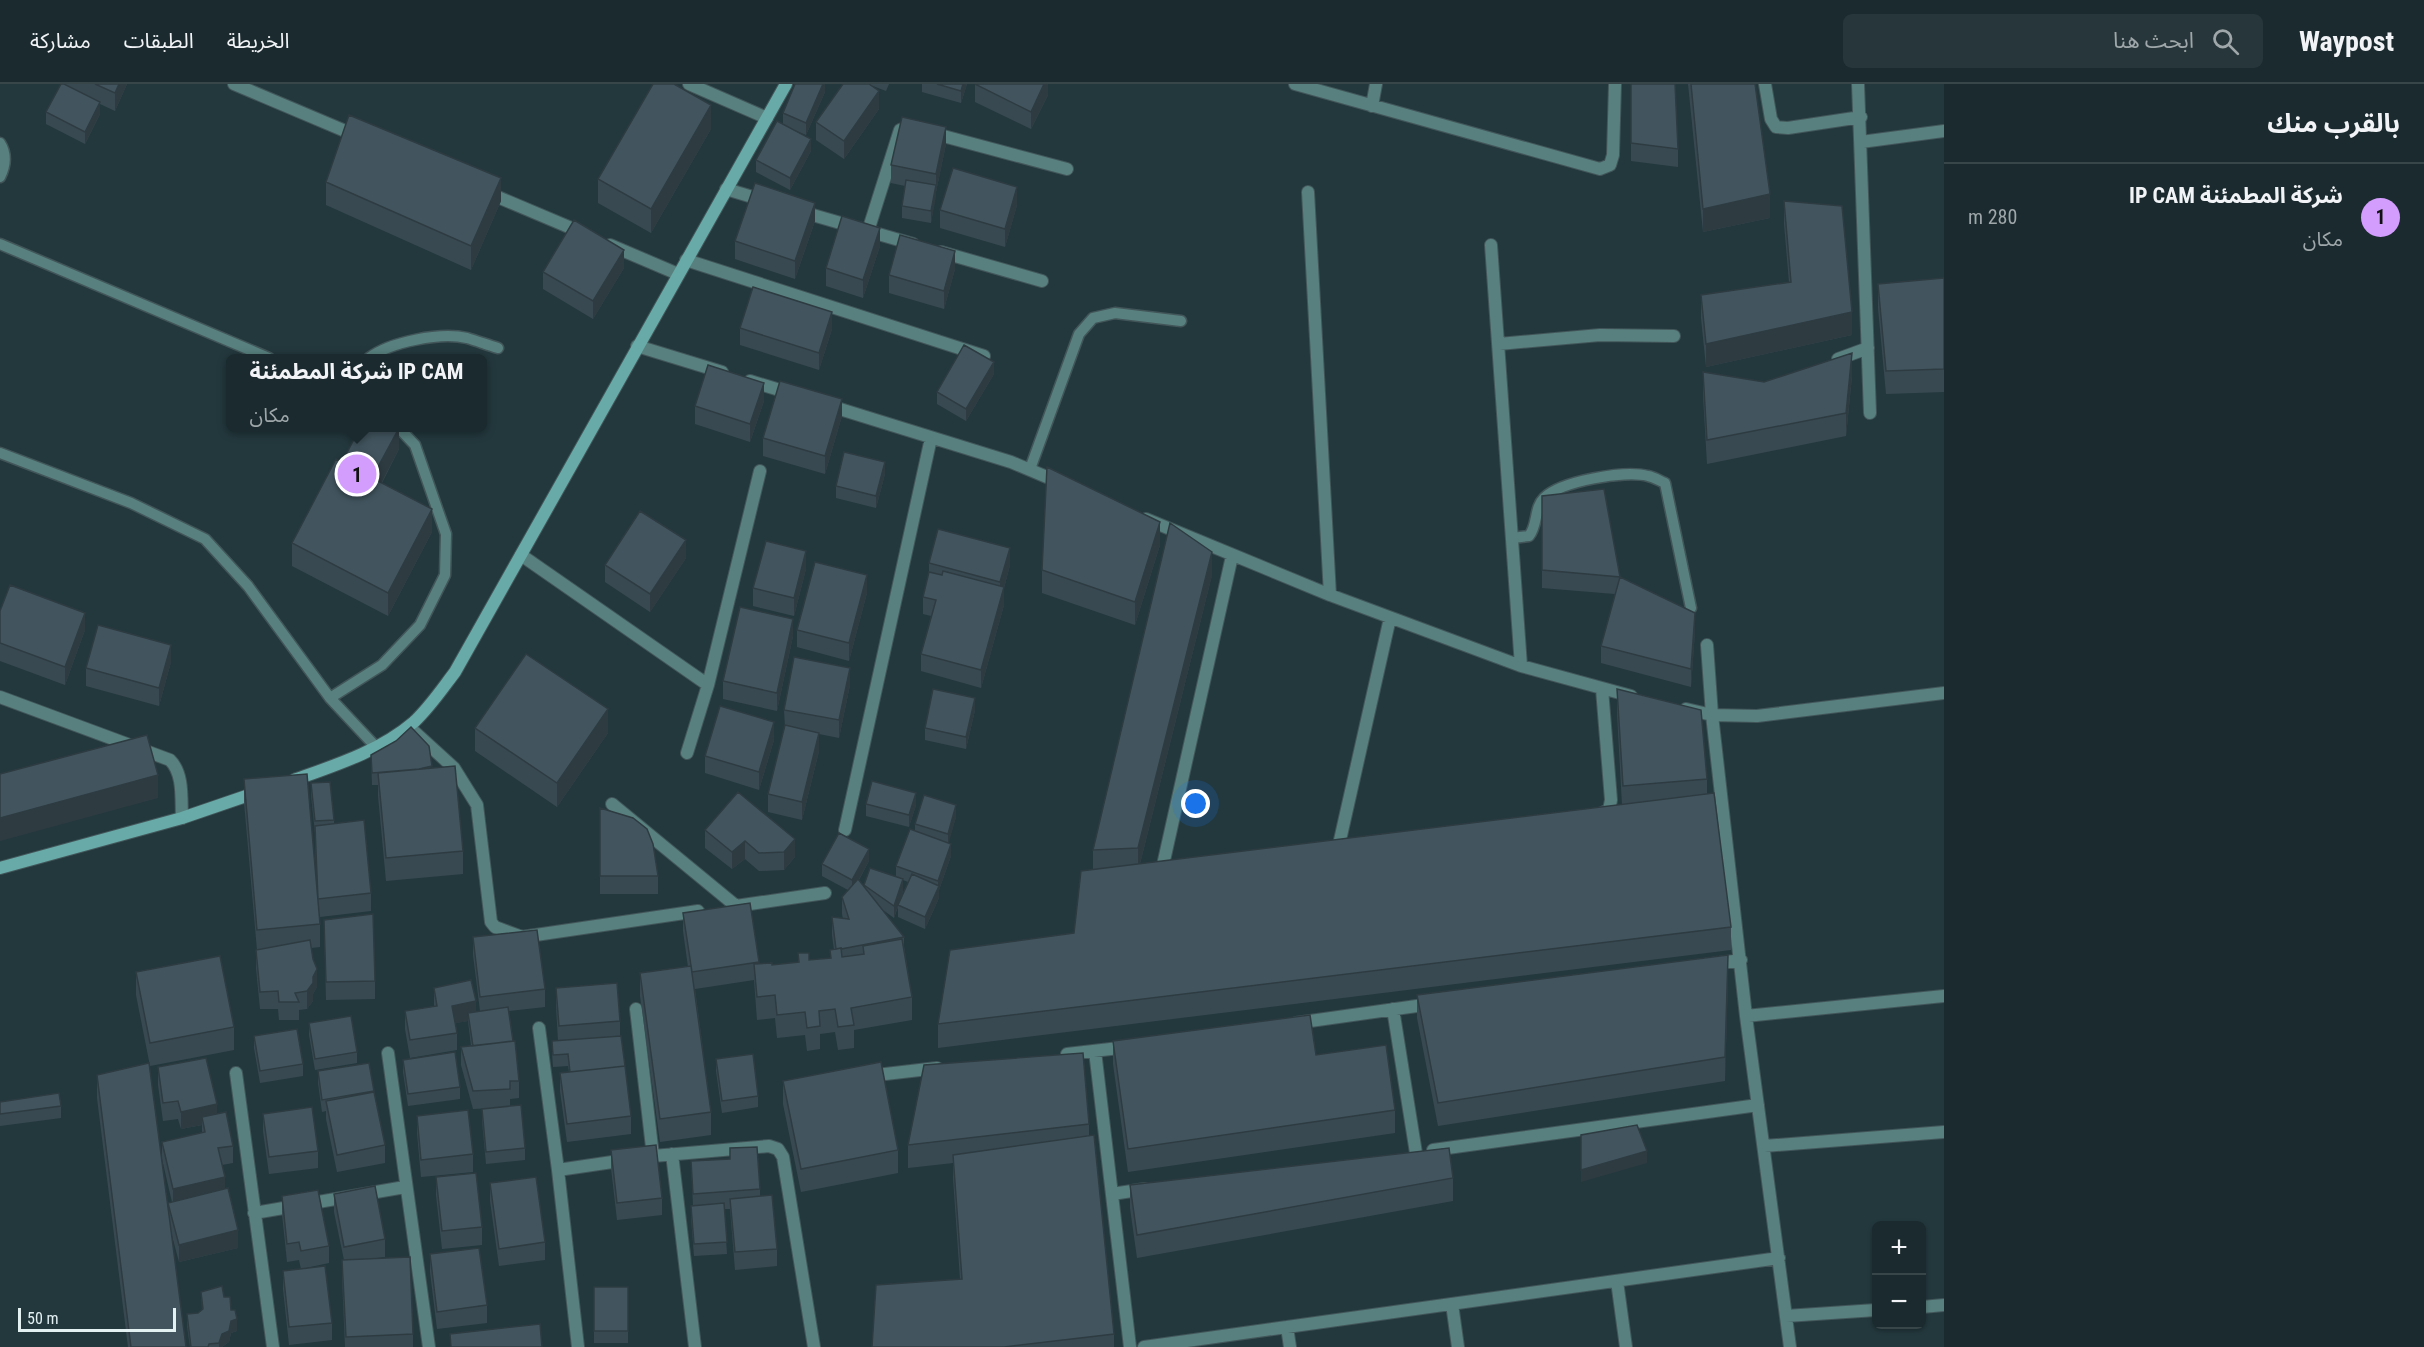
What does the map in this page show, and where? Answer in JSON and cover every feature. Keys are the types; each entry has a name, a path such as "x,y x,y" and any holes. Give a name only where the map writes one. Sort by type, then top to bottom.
{"main road":[{"path":"0,868 182,818 344,763 376,747 408,726 433,702 455,672 786,84"}],"street":[{"path":"234,84 364,140"},
{"path":"689,84 767,118"},
{"path":"1295,84 1600,169 1610,165 1613,155 1615,84"},
{"path":"1371,106 1376,84"},
{"path":"1766,84 1771,119 1776,127 1788,128 1861,117"},
{"path":"1858,84 1870,412"},
{"path":"868,231 898,136 903,128 1067,168"},
{"path":"1861,142 1944,131"},
{"path":"472,186 678,274"},
{"path":"726,189 1042,281"},
{"path":"1308,192 1330,595"},
{"path":"1491,245 1521,666"},
{"path":"686,260 984,356"},
{"path":"1499,344 1600,335 1674,336"},
{"path":"637,346 1030,469 1072,488"},
{"path":"1827,363 1868,348"},
{"path":"845,830 931,438"},
{"path":"687,753 708,685 760,471"},
{"path":"1136,515 1330,595 1521,666 1646,699"},
{"path":"521,555 708,685"},
{"path":"1188,868 1169,870 1163,865 1232,556"},
{"path":"1338,849 1390,618"},
{"path":"1707,645 1712,715 1746,1016 1790,1347"},
{"path":"1582,816 1605,813 1611,806 1602,689"},
{"path":"1678,707 1712,715 1757,716 1944,693"},
{"path":"0,697 170,760 179,776 182,818"},
{"path":"408,726 454,768 477,805 491,922 495,927 522,937 825,893"},
{"path":"612,804 736,906"},
{"path":"1694,967 1741,960"},
{"path":"1746,1016 1944,996"},
{"path":"1278,1026 1440,1003"},
{"path":"636,1009 653,1156"},
{"path":"1393,1009 1410,1154 1758,1105"},
{"path":"539,1028 578,1347"},
{"path":"1059,1055 1141,1045"},
{"path":"1095,1051 1130,1347"},
{"path":"388,1053 429,1347"},
{"path":"859,1076 953,1066"},
{"path":"236,1073 273,1347"},
{"path":"1764,1146 1944,1132"},
{"path":"558,1170 672,1154 769,1146 778,1149 783,1157 814,1347"},
{"path":"672,1154 695,1347"},
{"path":"254,1213 405,1187"},
{"path":"1112,1194 1159,1187"},
{"path":"1144,1347 1779,1258"},
{"path":"1617,1281 1626,1347"},
{"path":"1452,1304 1458,1347"},
{"path":"1926,1307 1944,1305"},
{"path":"1786,1316 1872,1310"},
{"path":"1287,1327 1290,1347"}],"lane":[{"path":"0,143 5,150 4,168 0,177"},
{"path":"0,244 260,354"},
{"path":"1030,469 1079,334 1094,318 1115,313 1181,321"},
{"path":"375,354 430,337 465,338 498,348"},
{"path":"330,698 382,665 420,625 445,574 446,534 415,445 403,432"},
{"path":"0,453 131,503 206,539 248,586 330,698 376,747"},
{"path":"1512,538 1529,536 1535,530 1537,512 1543,498 1567,485 1607,476 1648,475 1665,483 1691,608"}],"building":[{"path":"61,84 100,102 85,132 46,112"},
{"path":"95,84 119,84 115,93"},
{"path":"653,84 674,84 711,105 651,209 598,179"},
{"path":"795,84 823,84 806,123 783,113"},
{"path":"843,84 869,84 879,91 844,141 816,122"},
{"path":"937,84 963,84 961,91"},
{"path":"975,84 1044,84 1031,112"},
{"path":"1631,84 1675,84 1678,149 1631,143"},
{"path":"1691,84 1755,84 1770,194 1703,209"},
{"path":"349,115 501,178 471,246 326,182"},
{"path":"902,117 946,127 936,174 891,165"},
{"path":"777,121 811,139 790,178 756,160"},
{"path":"953,168 1017,187 1005,229 940,210"},
{"path":"906,180 936,185 931,211 902,206"},
{"path":"755,183 815,203 795,261 735,241"},
{"path":"1784,201 1842,206 1852,312 1706,344 1701,295 1791,282"},
{"path":"842,216 880,228 863,280 826,268"},
{"path":"574,220 624,250 593,301 543,272"},
{"path":"900,235 955,251 944,291 889,275"},
{"path":"1944,278 1944,369 1886,371 1878,284"},
{"path":"753,287 832,312 819,353 740,328"},
{"path":"964,345 994,362 966,409 937,392"},
{"path":"1852,353 1846,413 1707,440 1703,372 1764,382"},
{"path":"708,365 764,383 750,424 695,406"},
{"path":"780,381 842,399 825,456 763,438"},
{"path":"358,432 397,432 372,478 432,509 388,593 292,543 336,459 342,462"},
{"path":"844,452 885,462 876,496 836,486"},
{"path":"1047,467 1160,522 1135,602 1042,570"},
{"path":"1604,489 1620,577 1542,570 1542,496"},
{"path":"640,511 686,540 650,594 605,565"},
{"path":"1170,523 1212,552 1138,848 1093,850"},
{"path":"938,529 1010,548 1000,582 929,563"},
{"path":"766,541 806,551 794,598 753,588"},
{"path":"815,562 867,575 849,643 797,630"},
{"path":"943,571 1004,587 981,670 921,654 936,600 923,597 929,572 942,575"},
{"path":"1620,577 1695,613 1691,669 1601,646"},
{"path":"10,585 85,613 65,667 0,643 0,611"},
{"path":"740,607 793,619 777,693 723,681"},
{"path":"98,625 171,645 159,688 86,668"},
{"path":"526,654 608,709 557,783 475,728"},
{"path":"794,657 850,668 839,720 784,710"},
{"path":"933,689 975,698 966,737 925,728"},
{"path":"1617,689 1701,710 1707,779 1623,786"},
{"path":"720,706 774,722 759,772 705,756"},
{"path":"785,725 819,733 802,802 768,794"},
{"path":"411,727 429,746 432,766 372,773 371,755 396,741"},
{"path":"147,735 158,775 0,818 0,774"},
{"path":"455,766 463,851 386,858 378,773"},
{"path":"307,774 320,924 257,930 244,779"},
{"path":"872,781 916,793 909,815 866,804"},
{"path":"330,782 334,820 315,821 311,783"},
{"path":"738,792 795,839 784,852 759,853 745,841 732,852 705,830"},
{"path":"1714,793 1731,927 938,1024 950,950 1074,933 1081,871"},
{"path":"924,795 956,805 948,834 915,824"},
{"path":"600,808 633,818 647,829 653,844 658,876 600,876"},
{"path":"364,820 371,893 318,899 315,826"},
{"path":"910,829 951,844 938,881 896,866"},
{"path":"839,833 869,849 852,880 822,864"},
{"path":"870,868 903,879 894,906 864,885"},
{"path":"912,874 939,886 925,917 898,905"},
{"path":"858,879 904,937 836,949 832,917 849,919 842,897"},
{"path":"750,903 759,962 692,972 683,913"},
{"path":"373,914 375,981 326,982 324,920"},
{"path":"537,930 545,989 480,997 473,937"},
{"path":"902,939 912,997 851,1008 854,1025 838,1027 835,1009 819,1011 820,1026 807,1028 805,1012 777,1015 775,995 757,997 754,964 799,962 798,953 809,953 809,960 831,958 830,950 841,948 842,957 864,954 863,946"},
{"path":"310,940 317,969 313,983 307,991 295,993 299,1002 279,1002 278,991 260,992 256,950"},
{"path":"1728,955 1725,1057 1438,1103 1417,995"},
{"path":"220,956 234,1027 150,1043 136,972"},
{"path":"691,966 711,1112 660,1119 640,973"},
{"path":"471,980 476,1001 452,1006 457,1033 410,1040 405,1011 437,1006 434,988"},
{"path":"617,983 620,1021 559,1026 556,988"},
{"path":"508,1007 513,1041 473,1046 468,1013"},
{"path":"1310,1015 1316,1055 1386,1045 1395,1110 1128,1149 1113,1041"},
{"path":"351,1016 357,1052 315,1059 309,1023"},
{"path":"297,1029 303,1064 260,1071 254,1036"},
{"path":"621,1036 625,1066 570,1072 568,1054 553,1055 552,1041"},
{"path":"515,1041 519,1081 510,1081 510,1089 473,1091 461,1047"},
{"path":"455,1052 460,1087 408,1094 403,1060"},
{"path":"1083,1053 1089,1124 908,1145 924,1065"},
{"path":"753,1054 758,1096 722,1101 716,1059"},
{"path":"206,1058 217,1104 181,1112 178,1101 163,1103 158,1067"},
{"path":"881,1062 898,1150 801,1169 783,1081"},
{"path":"149,1063 186,1347 131,1347 97,1075"},
{"path":"369,1063 374,1091 322,1100 318,1071"},
{"path":"625,1066 631,1116 567,1124 560,1073"},
{"path":"374,1092 385,1145 337,1155 326,1101"},
{"path":"59,1093 61,1106 0,1114 0,1102"},
{"path":"521,1105 525,1148 486,1152 482,1109"},
{"path":"312,1107 318,1151 269,1157 263,1114"},
{"path":"468,1110 473,1154 421,1160 417,1116"},
{"path":"226,1112 233,1146 218,1148 225,1177 173,1189 162,1142 205,1132 202,1117"},
{"path":"1637,1125 1647,1151 1581,1170 1581,1135"},
{"path":"1094,1135 1114,1334 1004,1347 872,1347 876,1285 962,1279 953,1155"},
{"path":"656,1145 662,1198 617,1203 611,1150"},
{"path":"757,1147 760,1189 693,1194 691,1161 730,1159 730,1148"},
{"path":"1449,1148 1453,1178 1137,1235 1130,1185"},
{"path":"476,1173 482,1227 442,1231 436,1177"},
{"path":"536,1177 545,1242 499,1249 490,1183"},
{"path":"375,1186 385,1239 344,1247 334,1194"},
{"path":"228,1188 238,1230 179,1245 168,1203"},
{"path":"318,1190 329,1246 301,1251 299,1242 287,1244 282,1196"},
{"path":"772,1195 777,1249 735,1252 730,1199"},
{"path":"724,1203 727,1242 694,1244 691,1206"},
{"path":"479,1248 487,1305 437,1312 430,1254"},
{"path":"410,1257 413,1334 346,1337 342,1260"},
{"path":"325,1266 332,1323 289,1327 283,1271"},
{"path":"222,1286 224,1297 230,1297 231,1310 235,1310 237,1319 231,1321 229,1331 222,1334 219,1343 209,1344 208,1347 191,1347 187,1314 198,1313 203,1309 201,1292"},
{"path":"594,1287 628,1287 628,1331 594,1331"},
{"path":"540,1324 542,1347 451,1347 450,1334"}],"place":[{"name":"شركة المطمئنة IP CAM","path":"357,474"}]}
